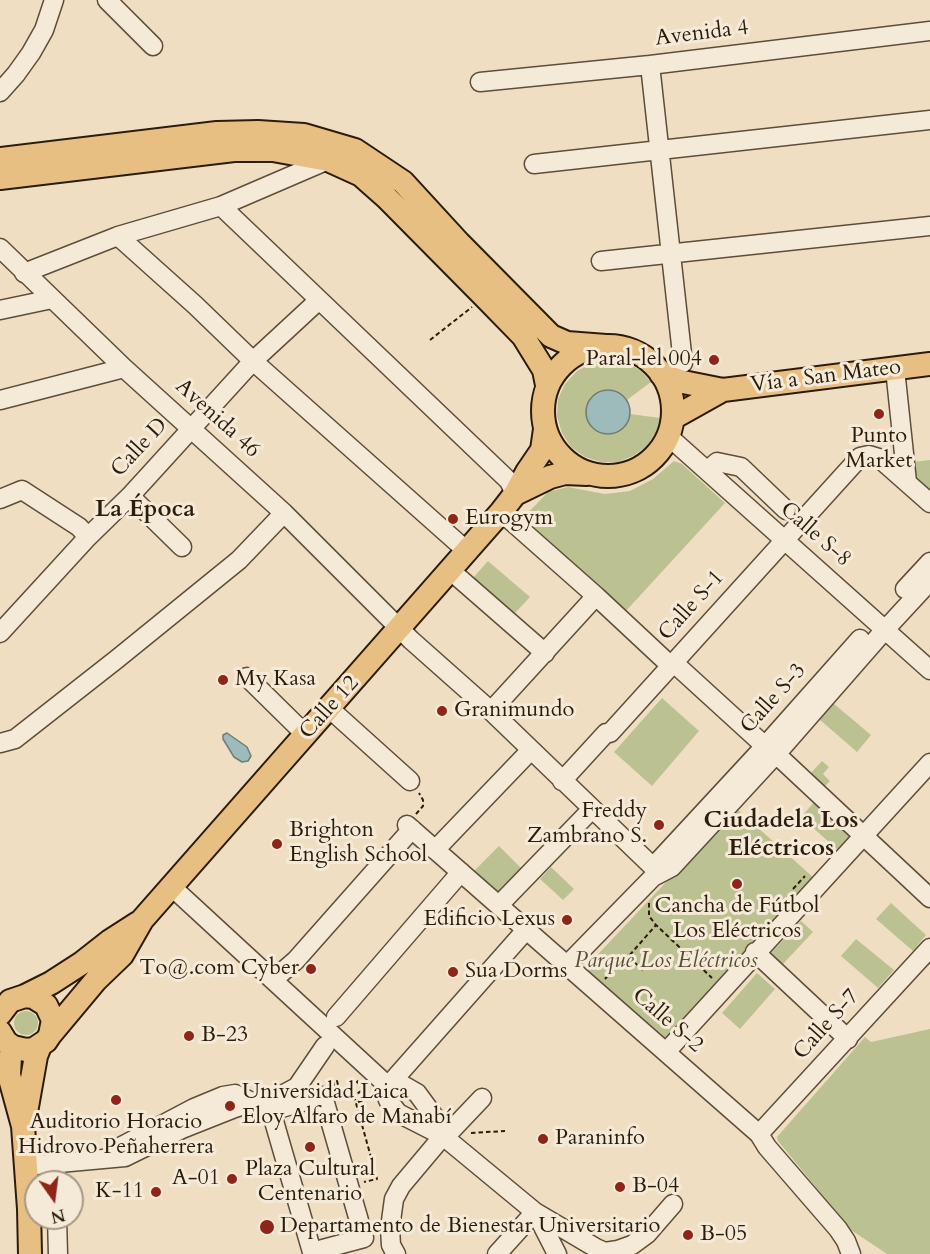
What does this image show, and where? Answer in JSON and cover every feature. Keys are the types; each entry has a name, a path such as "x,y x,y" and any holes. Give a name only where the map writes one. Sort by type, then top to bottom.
{"main road":[{"path":"0,159 217,133 258,132 303,135 355,150 404,182 467,251 551,336 567,343 627,349 646,359 661,374 670,395 670,427"},
{"path":"0,178 234,150 273,150 328,160 362,175 484,296 529,344 544,370 548,385"},
{"path":"606,346 588,349 571,357 557,369 548,385 542,407 545,429 551,444 562,458 575,468 591,474 606,476 636,469 655,455 670,427 723,390"},
{"name":"Vía a San Mateo","path":"723,390 930,364"},
{"path":"661,374 683,382 723,390"},
{"name":"Calle 12","path":"45,1041 96,980 122,955 142,920 468,552 508,503 542,450 545,429"},
{"name":"Calle 12","path":"508,503 549,477 565,473 591,474"},
{"name":"Calle 12","path":"7,1006 51,983 142,920"},
{"path":"7,1006 33,997 46,1005 53,1020 31,1077 23,1126 30,1254"},
{"path":"23,1126 4,1071 10,1057 7,1044 27,1050 45,1041"}],"street":[{"path":"0,92 31,53 44,30 54,0"},
{"path":"107,0 153,46"},
{"name":"Avenida 4","path":"480,82 650,65 930,31"},
{"path":"650,65 683,363"},
{"path":"534,164 930,120"},
{"path":"24,273 118,236 220,206 328,160"},
{"path":"220,206 509,481 508,503 596,596 772,749 930,898"},
{"path":"601,261 930,226"},
{"path":"118,236 253,361 468,552"},
{"name":"Avenida 46","path":"0,248 124,368 284,513 400,628 659,871"},
{"path":"0,310 52,299"},
{"name":"Calle D","path":"0,633 88,537 130,496 253,361 319,300"},
{"path":"0,400 124,368"},
{"path":"895,369 907,482 930,503"},
{"name":"Calle S-8","path":"670,427 708,470 783,540 930,670"},
{"name":"Calle S-1","path":"562,781 606,733 610,733 856,460 865,455 875,456 907,482"},
{"path":"708,470 717,462 741,467 786,510"},
{"path":"0,499 22,490 79,527 88,537"},
{"path":"130,496 182,547"},
{"path":"0,743 15,739 117,659 239,560 284,513"},
{"name":"Calle S-3","path":"566,966 659,871 772,749 880,625 930,562"},
{"path":"451,571 545,653"},
{"name":"Calle S-3","path":"880,625 930,580"},
{"path":"491,711 596,596"},
{"path":"247,677 306,735"},
{"path":"330,709 410,781"},
{"path":"435,850 530,751"},
{"path":"666,1052 930,763"},
{"path":"499,905 592,810"},
{"path":"273,980 296,960 409,827"},
{"name":"Calle S-2","path":"409,827 759,1134 767,1147 838,1229 851,1254"},
{"path":"336,1017 461,872"},
{"path":"172,888 388,1086 404,1085 417,1093 439,1123 444,1136"},
{"path":"526,930 388,1086 386,1091 388,1100 398,1113 444,1136 535,1212 605,1252 632,1245 647,1234 673,1204"},
{"name":"Calle S-7","path":"759,1134 930,948"},
{"path":"755,952 848,1039"},
{"path":"252,1102 278,1097 297,1087 325,1046"},
{"path":"26,1166 110,1158 120,1147 162,1123 223,1096 235,1094 271,1111 323,1096 364,1238 310,1253 271,1111"},
{"path":"396,1254 391,1245 391,1209 401,1186 444,1136 482,1098"},
{"path":"56,1163 56,1170"},
{"path":"497,1254 535,1212"},
{"path":"535,1212 557,1254"},
{"path":"57,1230 58,1254"},
{"path":"851,1254 864,1254"}],"path":[{"path":"430,340 477,304"},
{"path":"409,827 423,806 423,800 410,781"},
{"path":"789,893 804,876"},
{"path":"649,899 649,916 712,978"},
{"path":"643,970 628,957 657,925"},
{"path":"590,961 602,966 609,962 633,961"},
{"path":"606,977 618,963"},
{"path":"647,1009 665,1023 674,1020"},
{"path":"362,1078 357,1082 364,1089 354,1096 377,1179"},
{"path":"356,1102 367,1099"},
{"path":"475,1133 505,1131"}],"green space":[{"path":"609,360 626,362 641,371 651,382 627,400 630,414 660,418 656,432 647,446 633,456 618,462 601,462 585,457 571,447 562,433 557,416 558,399 565,384 577,371 592,363"},
{"path":"930,460 930,490 914,475 912,462"},
{"path":"674,461 682,464 725,503 625,612 522,519 548,492 568,487 605,494 630,491 653,479"},
{"path":"488,561 530,597 514,614 473,578"},
{"path":"662,698 699,731 652,786 614,752"},
{"path":"833,703 871,735 857,752 819,719"},
{"path":"822,761 829,767 823,774 830,781 822,789 808,776"},
{"path":"818,798 856,833 839,851 801,817"},
{"name":"Parque Los Eléctricos","path":"736,808 815,879 667,1039 585,968"},
{"path":"499,846 522,869 498,894 474,871"},
{"path":"551,867 574,889 563,900 540,879"},
{"path":"891,903 926,935 913,951 876,919"},
{"path":"801,921 813,932 782,965 770,954"},
{"path":"856,939 894,970 878,988 841,956"},
{"path":"757,973 775,989 740,1029 722,1013"},
{"path":"26,1011 31,1012 37,1018 37,1028 31,1034 26,1035 21,1034 15,1028 14,1023 15,1018 21,1012"},
{"path":"930,1029 930,1254 887,1254 851,1230 777,1137 865,1037 871,1042"}],"water":[{"path":"608,390 623,397 630,412 623,427 608,434 593,427 586,412 593,397"},
{"path":"227,733 247,747 251,756 248,761 242,762 234,757 223,739 223,735"}],"place":[{"name":"Paral-lel 004","path":"714,360"},
{"name":"Punto Market","path":"879,414"},
{"name":"Eurogym","path":"453,519"},
{"name":"My Kasa","path":"223,680"},
{"name":"Granimundo","path":"442,711"},
{"name":"Freddy Zambrano S.","path":"659,825"},
{"name":"Brighton English School","path":"277,844"},
{"name":"Cancha de Fútbol Los Eléctricos","path":"737,884"},
{"name":"Edificio Lexus","path":"567,920"},
{"name":"To@.com Cyber","path":"311,969"},
{"name":"Sua Dorms","path":"453,972"},
{"name":"B-23","path":"189,1036"},
{"name":"Auditorio Horacio Hidrovo Peñaherrera","path":"116,1100"},
{"name":"Universidad Laica Eloy Alfaro de Manabí","path":"230,1106"},
{"name":"Paraninfo","path":"543,1139"},
{"name":"Plaza Cultural Centenario","path":"310,1147"},
{"name":"A-01","path":"232,1179"},
{"name":"B-04","path":"620,1187"},
{"name":"K-11","path":"156,1192"},
{"name":"Departamento de Bienestar Universitario","path":"267,1227"},
{"name":"B-05","path":"688,1235"}],"district":[{"name":"La Época","path":"145,510"},
{"name":"Ciudadela Los Eléctricos","path":"781,835"}]}
